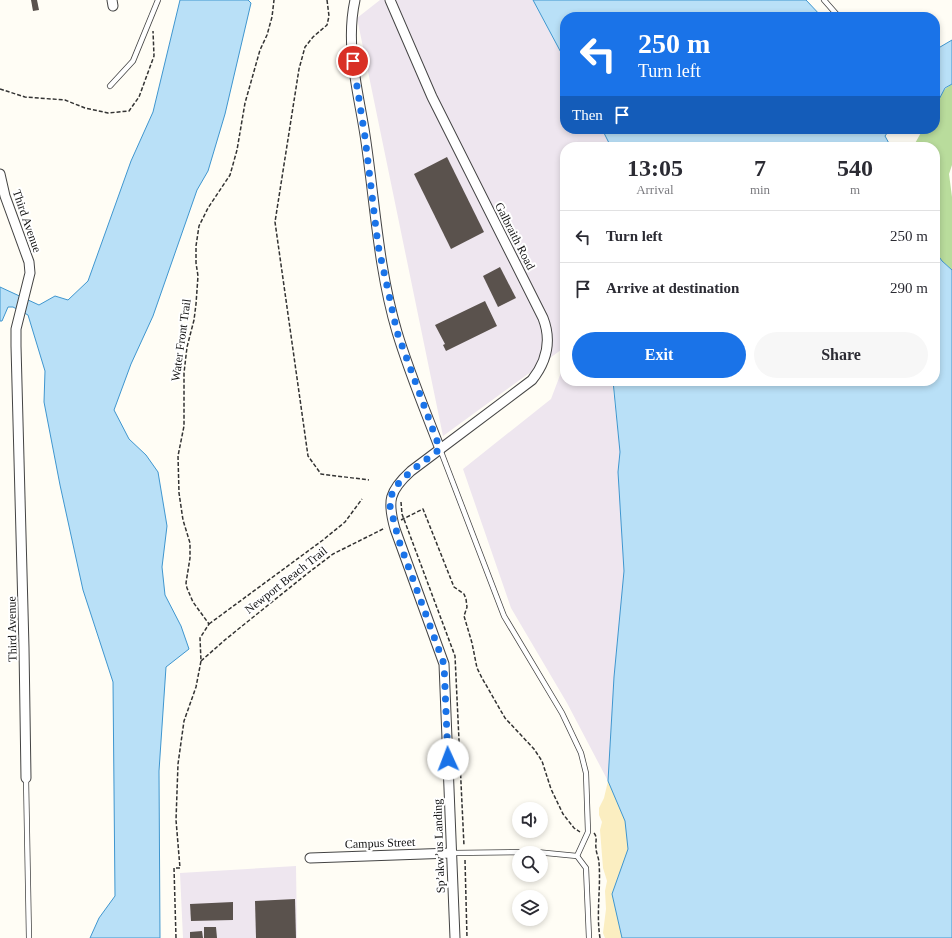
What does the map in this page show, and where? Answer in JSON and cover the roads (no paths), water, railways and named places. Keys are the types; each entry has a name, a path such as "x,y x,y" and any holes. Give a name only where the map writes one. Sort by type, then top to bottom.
{"street":[{"path":"355,0 351,28 351,50 365,137 378,245 397,332 440,449"},
{"name":"Galbraith Road","path":"390,0 432,97 543,318 548,338 544,361 532,380 440,449"},
{"name":"Third Avenue","path":"0,174 5,196 29,262 30,273 16,329 26,778"},
{"name":"Sp’akw’us Landing","path":"440,449 411,471 396,486 391,496 390,506 399,541 444,664 455,938"},
{"name":"Campus Street","path":"310,858 452,853"}],"lane":[{"path":"110,86 133,61 158,0"},
{"path":"824,0 835,12"},
{"path":"440,449 504,616 562,713 581,753 586,773 588,832 577,856"},
{"path":"26,778 30,938"},
{"path":"452,853 536,852 577,856 586,868 589,938"}],"water":[{"path":"180,0 248,0 251,3 225,114 208,171 197,190 153,316 131,364 114,410 129,439 146,455 158,472 167,526 162,567 165,595 181,626 189,649 166,667 159,771 160,938 90,938 99,918 115,896 113,682 83,590 60,485 44,402 45,371 28,315 13,307 8,307 2,321 0,321 0,287 39,305 55,296 68,300 88,281 131,161 153,112"},
{"path":"533,0 806,0 817,12 560,12 560,51"},
{"path":"952,40 952,84 945,88 940,98 940,47"},
{"path":"604,134 886,134 885,136 888,142 608,142"},
{"path":"940,258 952,270 952,938 622,938 612,894 628,849 625,821 608,781 614,677 624,571 618,472 620,452 613,386 940,386"}]}
